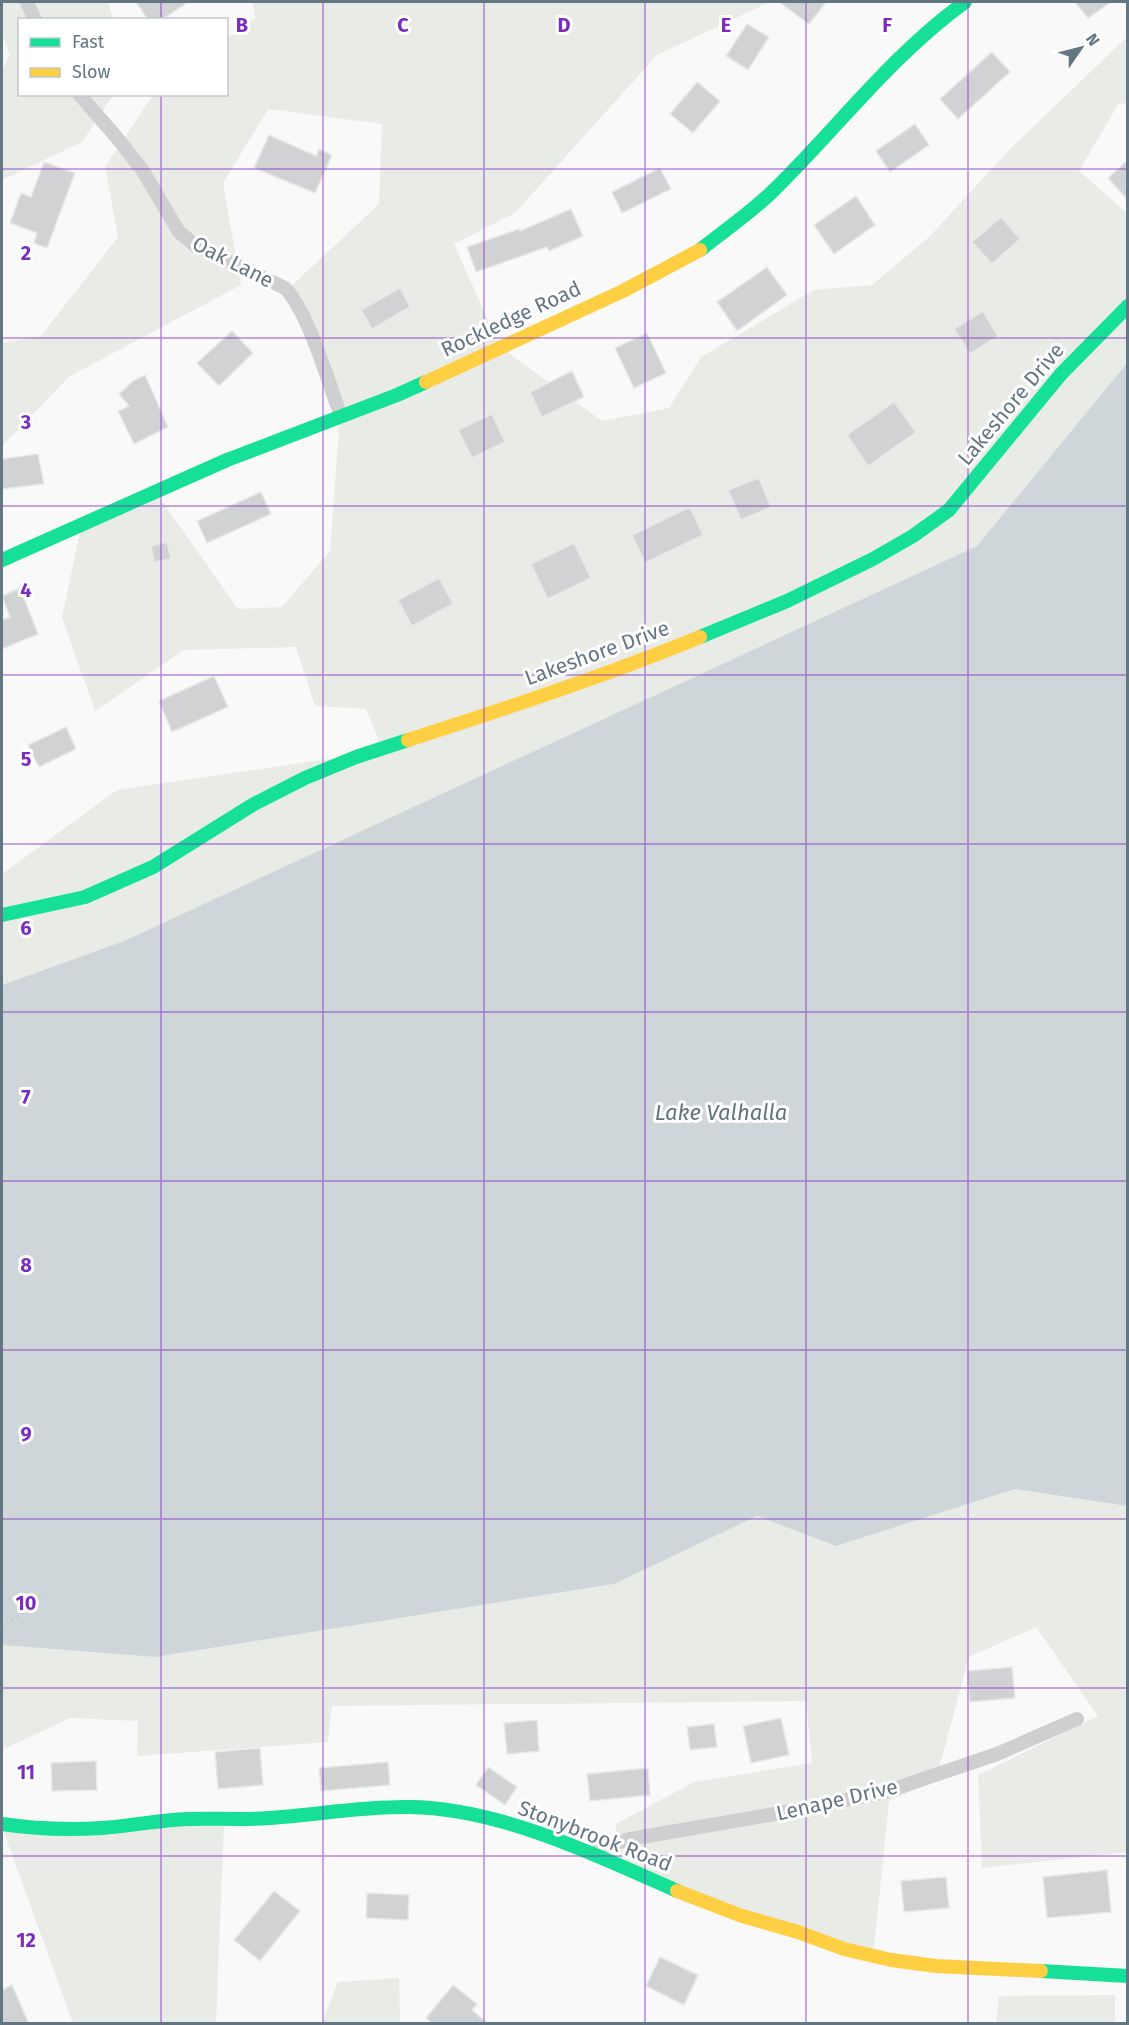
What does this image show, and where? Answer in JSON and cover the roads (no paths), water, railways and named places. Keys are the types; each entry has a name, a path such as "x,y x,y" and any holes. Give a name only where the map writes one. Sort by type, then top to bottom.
{"street":[{"path":"27,2 34,18"},
{"name":"Rockledge Road","path":"2,561 227,460 397,395 623,291 694,254 774,190 888,70 939,22 965,2"},
{"name":"Oak Lane","path":"81,96 143,171 179,232 196,246 285,288 308,329 341,416"},
{"name":"Lakeshore Drive","path":"2,915 85,897 153,867 254,804 305,777 356,757 533,700 659,654 787,601 873,559 913,536 949,510 992,461 1061,374 1128,306"},
{"name":"Lenape Drive","path":"588,1851 630,1839 882,1793 997,1754 1077,1719"},
{"name":"Stonybrook Road","path":"2,1824 35,1829 102,1828 188,1819 230,1820 377,1808 445,1810 532,1831 588,1851 742,1916 798,1932 844,1949 891,1960 936,1966 1128,1976"}],"water":[{"name":"Lake Valhalla","path":"1127,363 1127,1506 1015,1489 836,1546 757,1516 614,1584 155,1657 2,1645 2,985 124,941 977,546"}]}
